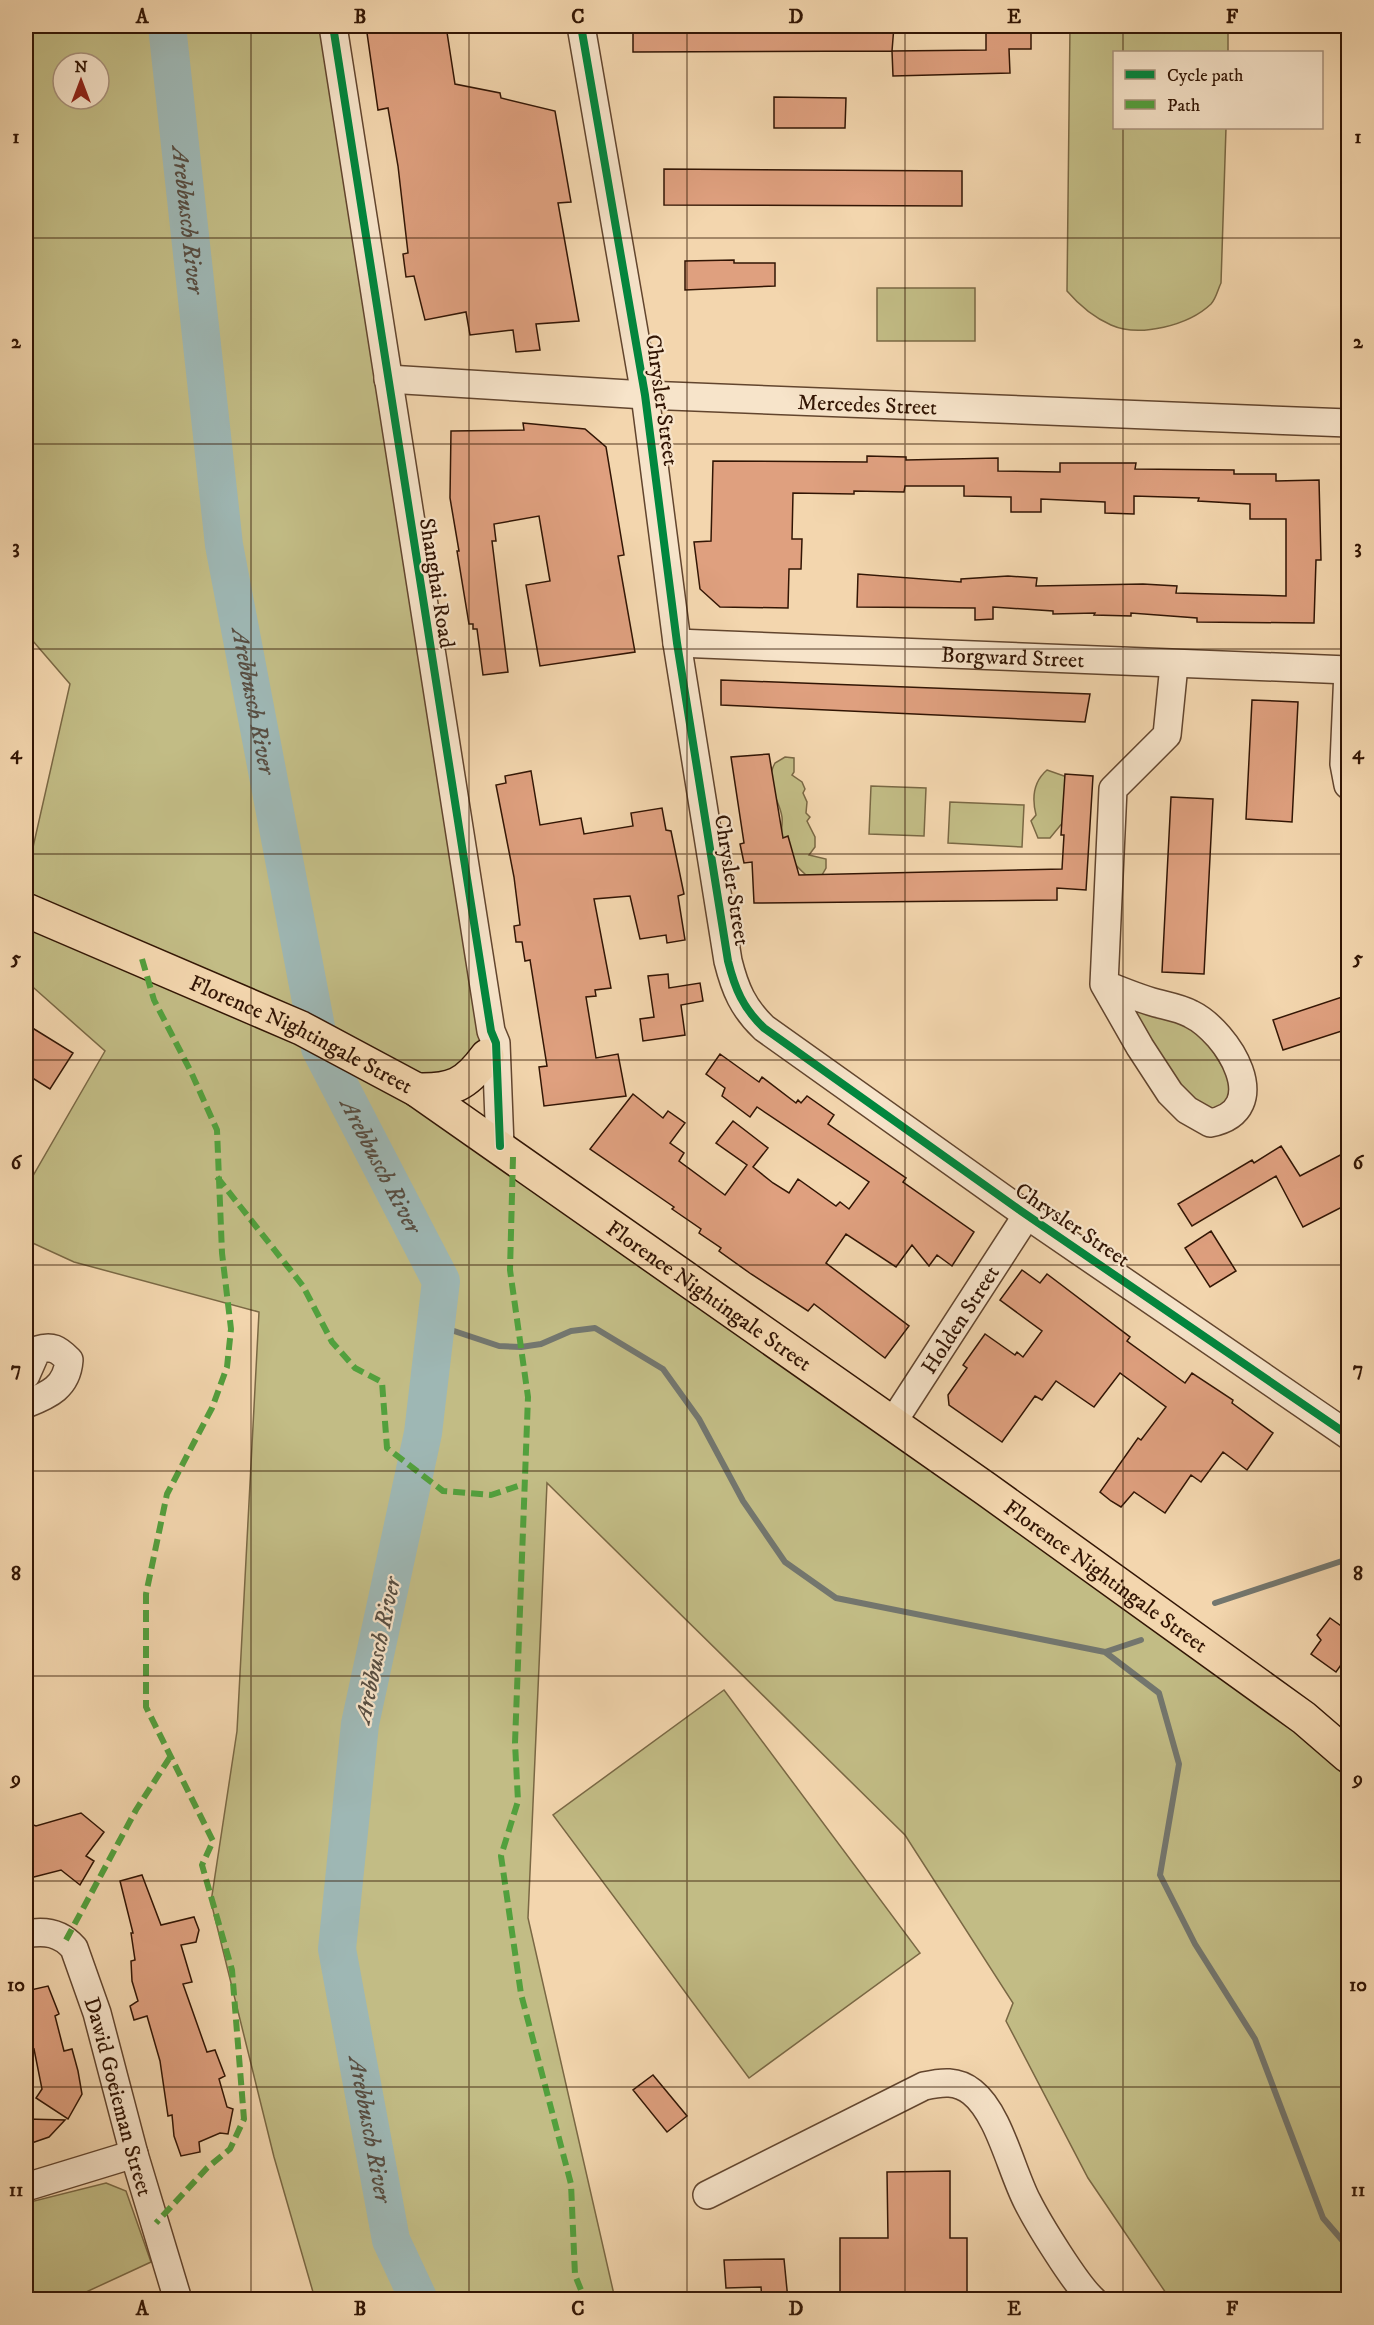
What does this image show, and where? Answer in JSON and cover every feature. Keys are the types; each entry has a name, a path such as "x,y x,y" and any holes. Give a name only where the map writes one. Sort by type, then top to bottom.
{"main road":[{"name":"Florence Nightingale Street","path":"26,910 301,1028 417,1090 891,1425 986,1489 1304,1718 1348,1756"},
{"path":"417,1090 438,1091 455,1087 478,1069 489,1044"}],"street":[{"name":"Shanghai Road","path":"333,26 489,1044 496,1043 492,1141"},
{"name":"Chrysler Street","path":"581,26 645,394 677,643 728,961 734,986 743,1005 764,1028 1027,1215 1348,1435"},
{"name":"Mercedes Street","path":"387,380 645,394 1348,423"},
{"name":"Borgward Street","path":"677,643 1174,665 1348,670"},
{"path":"1104,984 1192,1014 1206,1024 1222,1041 1239,1069 1244,1093 1243,1100 1234,1112 1221,1121 1210,1123 1187,1110 1170,1093 1140,1047 1104,984 1113,789 1167,735 1174,665"},
{"path":"1348,670 1344,764 1348,785"},
{"name":"Holden Street","path":"891,1425 1027,1215"},
{"path":"26,1375 37,1350 48,1346 60,1350 69,1360 68,1371 59,1387 26,1404"},
{"name":"Dawid Goeieman Street","path":"26,1934 51,1933 66,1940 74,1948 97,2013 134,2154 177,2300"},
{"path":"707,2195 924,2086 944,2082 961,2085 973,2092 986,2108 1027,2201 1091,2299"},
{"path":"26,2187 134,2154"}],"shaded area":[{"path":"26,26 333,26 491,1031 438,1091 1348,1756 1348,2299 1170,2299 1088,2178 1006,2021 1013,2003 905,1835 547,1483 528,1918 615,2299 315,2299 274,2157 211,1902 237,1731 259,1312 74,1262 26,1240 26,1188 105,1051 26,981 26,878 70,684 26,633"},
{"path":"1070,26 1228,26 1228,51 1113,51 1113,129 1226,129 1221,283 1216,297 1211,304 1190,318 1164,327 1136,330 1123,329 1104,322 1081,306 1067,291"},
{"path":"877,288 975,288 975,341 877,341"},
{"path":"785,757 794,758 792,775 802,782 805,789 803,793 807,802 806,813 810,817 807,821 815,837 815,847 809,855 826,859 826,868 822,875 806,875 792,860 782,841 782,817 771,778 775,763"},
{"path":"1047,770 1067,777 1064,821 1050,838 1038,838 1031,821 1036,815 1034,803 1036,785"},
{"path":"871,786 926,788 924,836 869,834"},
{"path":"950,802 1024,805 1022,847 948,843"},
{"path":"1129,1001 1194,1020 1237,1091 1223,1119 1182,1105"},
{"path":"724,1690 920,1953 749,2078 553,1815"},
{"path":"106,2183 126,2191 151,2262 71,2299 26,2299 26,2203"}],"building":[{"path":"366,26 446,26 455,84 500,93 501,98 555,111 571,202 558,203 579,321 536,324 540,350 516,352 513,330 470,335 466,312 425,320 414,276 406,277 403,254 408,253 398,166 388,108 378,110"},
{"path":"633,26 894,26 892,51 633,52"},
{"path":"986,26 1031,26 1031,49 1009,49 1010,73 893,76 892,51 986,50"},
{"path":"774,97 846,98 845,128 774,128"},
{"path":"664,169 962,171 962,206 664,205"},
{"path":"734,260 734,263 775,263 775,286 685,290 685,261"},
{"path":"523,423 585,429 606,447 624,555 618,556 635,652 540,666 526,585 550,581 539,516 494,524 496,541 492,541 508,672 483,675 477,629 473,629 473,624 469,624 450,498 451,431 524,430"},
{"path":"867,456 906,457 906,460 998,458 998,471 1060,472 1060,463 1136,463 1135,469 1234,470 1234,474 1276,474 1276,481 1319,480 1321,560 1316,560 1314,623 1197,622 1197,618 1131,613 1131,616 1094,615 1095,613 1053,614 1053,611 993,607 993,619 975,620 975,608 857,607 858,574 961,582 961,579 1008,576 1037,578 1036,586 1143,584 1177,586 1176,593 1286,596 1286,519 1250,519 1250,504 1198,501 1199,498 1134,496 1134,514 1105,513 1105,502 1041,499 1041,512 1011,512 1011,497 964,496 964,486 905,486 904,492 793,493 792,539 802,539 801,569 789,569 788,608 720,607 700,589 694,542 711,541 713,461 867,462"},
{"path":"721,680 1090,694 1085,722 721,705"},
{"path":"1252,700 1298,702 1292,822 1246,819"},
{"path":"769,754 783,838 788,836 799,875 1062,869 1064,835 1061,835 1065,774 1093,776 1086,890 1057,888 1057,900 754,903 752,862 744,863 740,844 744,843 731,757"},
{"path":"531,771 540,825 581,818 584,834 633,826 631,813 662,808 666,830 671,831 684,894 678,896 685,940 667,943 666,935 640,939 630,896 594,899 611,988 595,990 596,996 586,997 596,1058 618,1054 626,1096 544,1106 539,1067 547,1066 530,960 525,961 522,942 516,942 514,926 520,925 514,877 496,785 506,783 505,776"},
{"path":"1171,797 1213,799 1204,974 1162,972"},
{"path":"668,974 669,988 700,983 703,1001 681,1005 685,1035 643,1041 640,1019 654,1017 648,976"},
{"path":"1348,995 1348,1029 1283,1050 1273,1020"},
{"path":"26,1024 73,1053 50,1089 26,1074"},
{"path":"720,1054 759,1082 762,1077 796,1103 798,1100 801,1103 807,1096 834,1115 828,1124 906,1178 903,1182 974,1232 952,1266 937,1255 929,1266 912,1245 896,1267 846,1234 826,1263 909,1326 885,1358 814,1304 808,1311 751,1274 719,1251 721,1248 699,1233 701,1229 672,1209 674,1207 590,1149 633,1094 663,1118 668,1111 685,1123 670,1143 684,1153 679,1161 725,1195 747,1165 716,1143 733,1121 768,1148 753,1167 773,1183 789,1193 798,1179 836,1206 840,1202 849,1209 869,1182 757,1107 750,1117 722,1096 725,1088 706,1074"},
{"path":"1281,1146 1300,1176 1348,1151 1348,1204 1303,1227 1276,1176 1192,1226 1178,1204 1252,1160 1254,1163"},
{"path":"1211,1231 1236,1271 1210,1287 1185,1248"},
{"path":"1022,1270 1040,1283 1047,1274 1130,1337 1127,1341 1185,1383 1192,1373 1233,1400 1232,1403 1273,1433 1247,1470 1223,1452 1201,1482 1191,1475 1165,1513 1134,1492 1121,1507 1111,1501 1100,1492 1138,1438 1141,1440 1166,1407 1120,1373 1094,1407 1056,1381 1042,1400 1035,1396 1002,1442 949,1405 948,1395 967,1368 963,1365 985,1334 1015,1355 1017,1352 1023,1357 1042,1331 1000,1300"},
{"path":"1330,1618 1348,1631 1348,1655 1336,1672 1311,1654 1321,1640 1317,1635"},
{"path":"81,1813 104,1832 86,1856 94,1861 80,1885 61,1870 26,1879 26,1822 36,1826"},
{"path":"142,1875 161,1925 194,1917 199,1930 196,1942 181,1945 192,1982 183,1984 207,2052 215,2050 225,2076 219,2079 227,2107 233,2109 228,2134 220,2133 199,2142 200,2152 181,2156 174,2136 172,2115 168,2116 160,2061 147,2016 134,2020 130,2006 138,2001 132,1981 131,1961 135,1960 131,1933 133,1933 120,1881"},
{"path":"48,1986 59,2014 55,2016 64,2051 72,2049 82,2094 68,2119 36,2098 42,2089 34,2049 26,2052 26,1991"},
{"path":"653,2075 687,2116 667,2132 633,2090"},
{"path":"26,2119 65,2120 49,2137 26,2145"},
{"path":"950,2171 950,2238 967,2238 967,2293 840,2293 840,2238 888,2238 887,2172"},
{"path":"784,2259 788,2300 762,2300 761,2287 726,2288 724,2260"}],"waterway":[{"name":"Arebbusch River","path":"167,26 224,545 320,1048 441,1281 423,1433 360,1724 337,1949 391,2240 419,2300"},
{"path":"436,1325 499,1346 521,1347 541,1344 571,1331 595,1328 663,1369 699,1419 743,1501 785,1562 836,1598 1105,1652 1159,1693 1179,1764 1160,1875 1195,1944 1255,2039 1323,2218 1348,2247"},
{"path":"1215,1603 1348,1559"},
{"path":"1105,1652 1141,1640"}],"marked path":[{"path":"142,959 154,1000 191,1072 217,1130 222,1253 231,1329 227,1367 212,1408 167,1494 146,1594 146,1707 213,1841 202,1865 232,1970 244,2119 230,2149 207,2168 156,2223"},
{"path":"513,1157 510,1270 528,1397 515,1743 518,1801 501,1856 521,1994 571,2184 575,2275 585,2300"},
{"path":"217,1177 303,1286 332,1342 355,1368 382,1382 387,1448 443,1491 491,1495 524,1484"},
{"path":"66,1940 136,1810 172,1754"}],"cycle path":[{"path":"333,26 491,1031 496,1043 500,1146"},
{"path":"581,26 645,395 677,643 728,961 741,997 750,1013 764,1028 1021,1211 1348,1435"}]}
